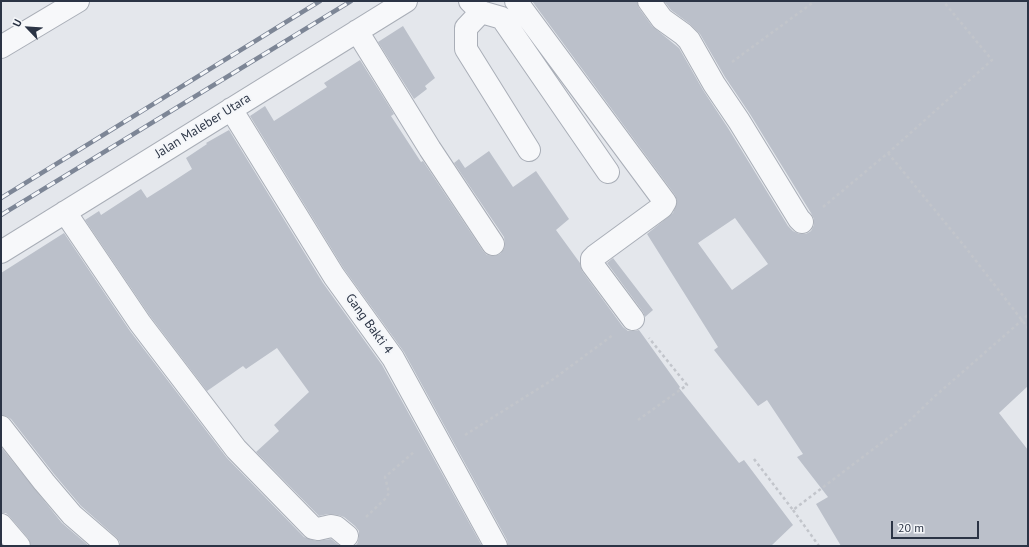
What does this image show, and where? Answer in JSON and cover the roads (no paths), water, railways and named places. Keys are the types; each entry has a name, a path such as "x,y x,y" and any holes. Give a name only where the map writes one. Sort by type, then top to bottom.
{"street":[{"path":"1,47 78,1"},
{"name":"Jalan Maleber Utara","path":"1,252 406,1"},
{"path":"516,1 665,202 662,207 592,259 592,264 633,319"},
{"path":"649,1 662,19 689,40 710,78 799,220 802,222"},
{"path":"529,150 466,49 466,28 476,7 502,18 608,172"},
{"path":"356,31 430,150 493,244"},
{"name":"Gang Bakti 4","path":"231,109 334,276 393,358 496,546"},
{"path":"65,212 140,322 236,449 313,528 318,529 331,526 336,527 347,536"},
{"path":"1,426 44,482 72,515 108,546"},
{"path":"1,525 18,546"}],"railway":[{"path":"1,198 320,1"},
{"path":"1,215 351,1"}]}
